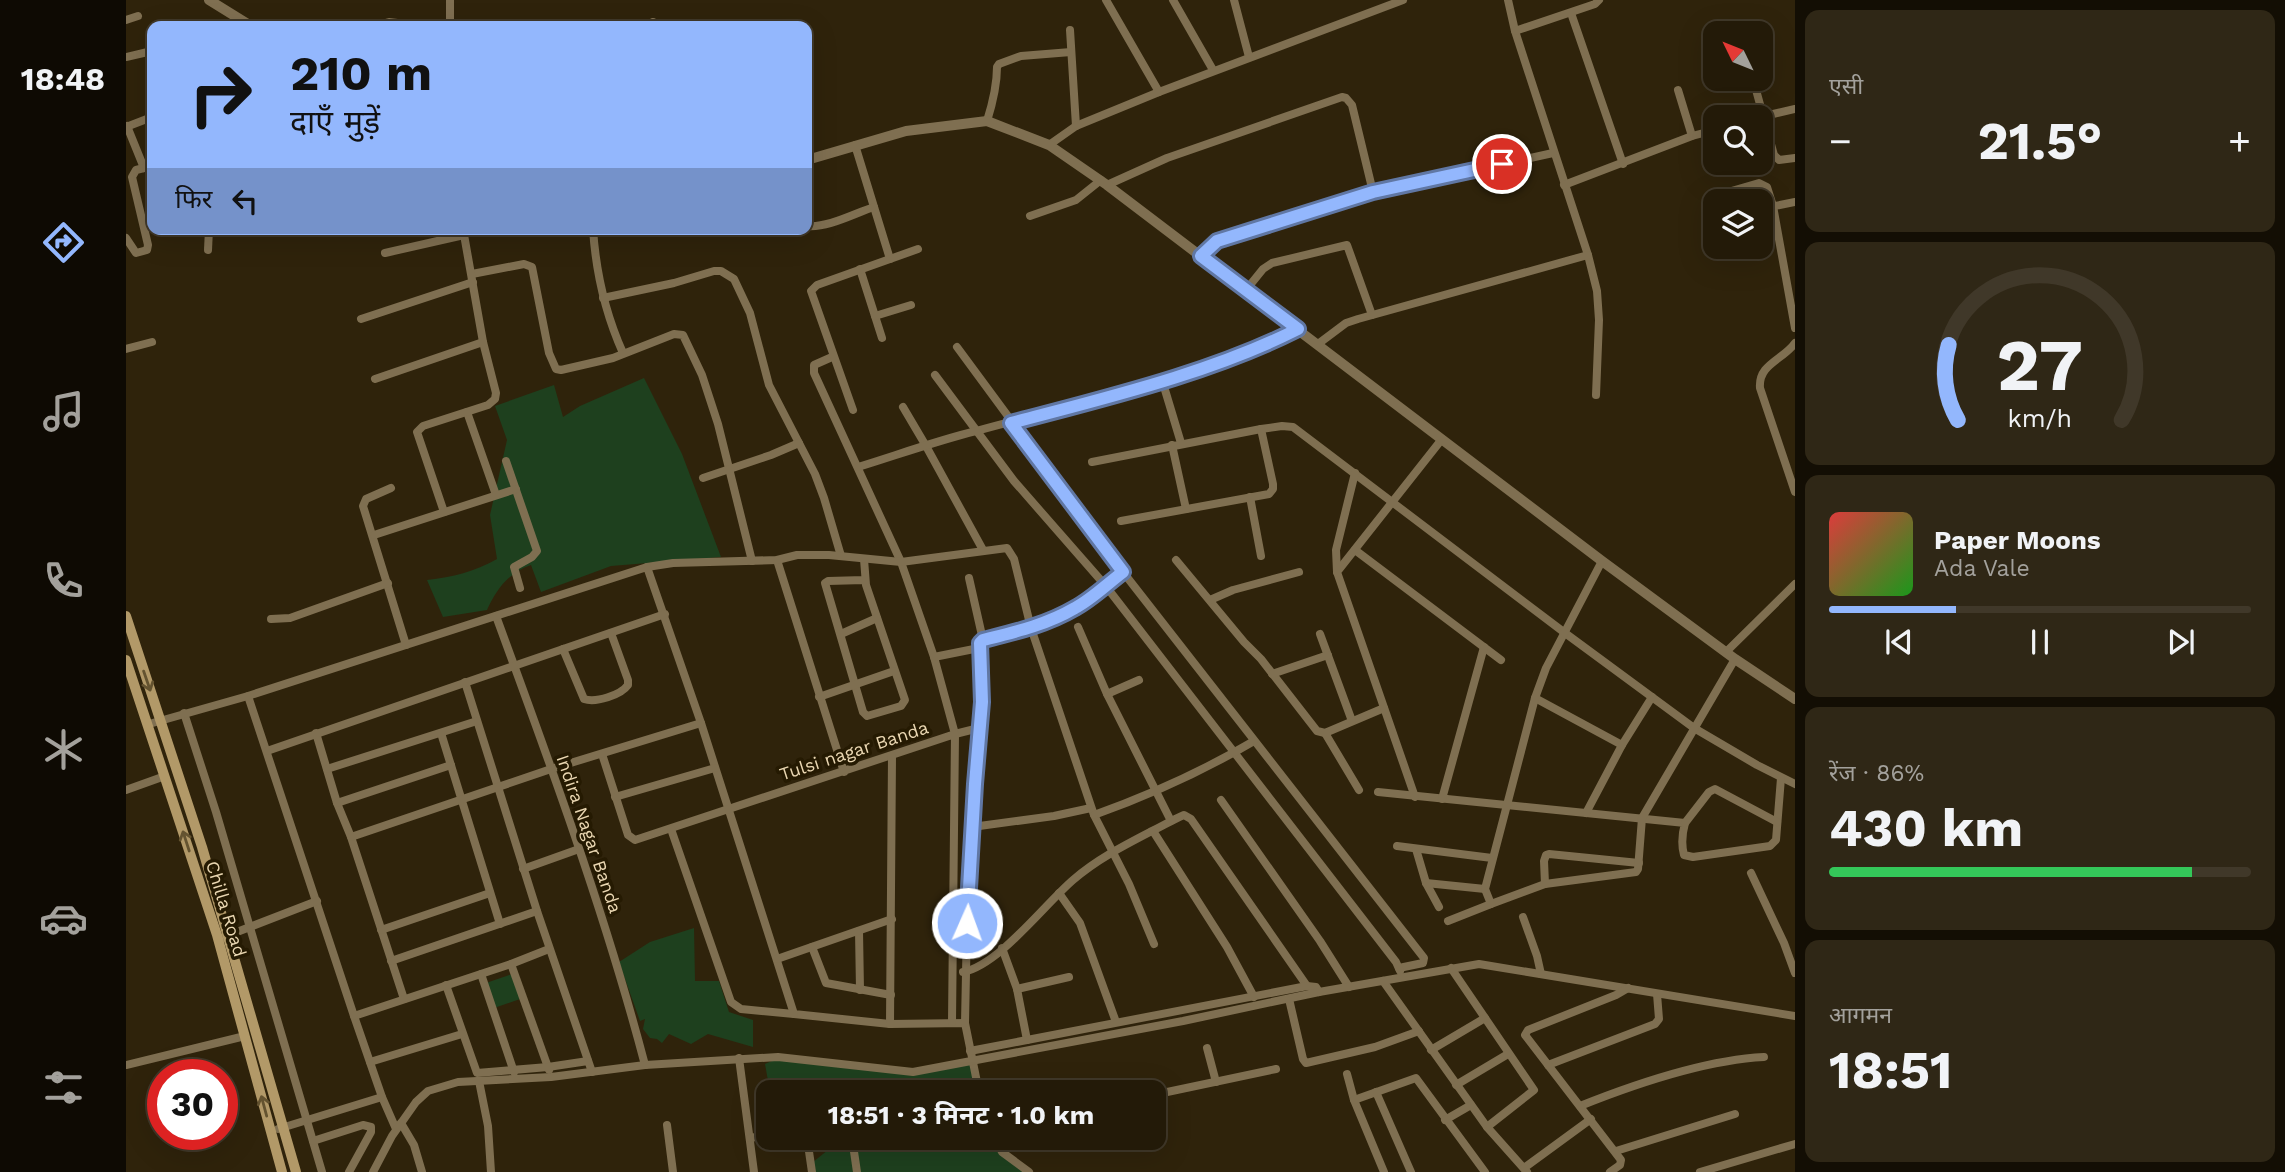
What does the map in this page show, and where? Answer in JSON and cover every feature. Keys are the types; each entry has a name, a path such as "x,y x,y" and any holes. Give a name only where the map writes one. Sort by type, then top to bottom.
{"main road":[{"path":"126,616 161,720 223,938"},
{"name":"Chilla Road","path":"126,660 223,938 243,1006 245,1036 282,1172"},
{"path":"243,1006 296,1172"}],"street":[{"path":"209,0 239,21"},
{"path":"450,0 450,21"},
{"path":"1106,0 1159,92"},
{"path":"1173,0 1213,70"},
{"path":"1234,0 1249,57"},
{"path":"1049,145 1076,126 1159,92 1403,0"},
{"path":"1508,0 1515,31 1588,255 1597,291 1599,320 1596,395"},
{"path":"1515,31 1571,13 1599,0"},
{"path":"1571,13 1623,164"},
{"path":"126,20 138,16"},
{"path":"1069,30 1076,126"},
{"path":"126,57 147,52"},
{"path":"987,121 998,80 996,66 1021,56 1071,52"},
{"path":"1678,90 1692,136"},
{"path":"1030,216 1076,200 1104,183 1167,158 1342,97 1352,105 1373,192"},
{"path":"1773,114 1795,109"},
{"path":"147,119 127,126 147,165"},
{"path":"812,158 906,131 987,121 1049,145 1104,183 1602,561 1795,699"},
{"path":"1564,185 1703,133"},
{"path":"855,145 890,259"},
{"path":"1773,150 1776,159 1795,158"},
{"path":"1201,256 1210,246 1230,236 1373,192 1553,153"},
{"path":"126,238 134,252 147,250 142,214 132,177 136,170 147,167"},
{"path":"1738,189 1759,183 1768,189"},
{"path":"1795,202 1773,206 1795,328"},
{"path":"812,226 824,226 874,207"},
{"path":"208,235 208,250"},
{"path":"385,253 453,235"},
{"path":"444,512 416,432 423,426 488,405 495,399 465,235"},
{"path":"594,235 603,298 609,322 623,353"},
{"path":"1246,290 1263,269 1272,263 1347,245 1372,315"},
{"path":"853,410 811,291 817,285 918,249"},
{"path":"1318,344 1346,323 1588,255"},
{"path":"361,319 472,278 524,264 532,267 549,353 556,369 600,361 674,334 683,335 702,375 718,424 752,561"},
{"path":"860,269 882,338"},
{"path":"603,298 674,283 714,271 722,271 734,279 750,313 769,385 824,498 841,556"},
{"path":"875,316 911,305"},
{"path":"858,467 977,430 1163,380 1257,348 1298,329"},
{"path":"126,349 152,342"},
{"path":"375,379 483,342"},
{"path":"1795,343 1789,351 1762,371 1759,378 1795,492"},
{"path":"446,985 477,1073 592,1072 645,1065 778,1057 913,1072 1384,981 1423,963 1424,958 1123,572 957,347"},
{"path":"832,356 814,365 813,369 901,562 934,657 955,734 979,728"},
{"path":"935,375 1031,501 1105,585 1339,886 1400,973"},
{"path":"1163,380 1185,509"},
{"path":"902,407 983,551"},
{"path":"467,412 496,495"},
{"path":"1092,462 1261,429 1293,427 1694,728 1795,784"},
{"path":"1121,521 1269,494 1273,489 1261,429"},
{"path":"1337,572 1442,439"},
{"path":"703,478 799,443"},
{"path":"506,461 537,551 532,557 513,567 520,588"},
{"path":"1355,473 1336,551 1337,572 1415,797"},
{"path":"391,488 363,502 406,645"},
{"path":"374,535 516,489"},
{"path":"1250,497 1261,556"},
{"path":"149,724 248,696 660,564 777,560 797,555 901,562 1007,548 1011,552 1031,628 1093,811 1129,884 1154,944"},
{"path":"1355,550 1501,660"},
{"path":"864,559 864,580 905,699 901,706 867,716 863,712 825,583 864,580"},
{"path":"777,560 844,772"},
{"path":"1176,560 1317,732 1325,733 1384,708"},
{"path":"1491,904 1485,889 1535,698 1546,668 1602,561"},
{"path":"647,567 701,723 794,1014"},
{"path":"934,657 1031,628 1077,607 1123,572"},
{"path":"1210,600 1243,587 1299,572"},
{"path":"969,578 981,644 983,683 965,972 965,1023 976,1080"},
{"path":"271,619 290,618 388,583"},
{"path":"1448,921 1545,884 1633,873 1638,869 1642,818 1694,728 1731,655 1795,584"},
{"path":"267,751 665,614"},
{"name":"Indira Nagar Banda","path":"496,616 579,849 645,1065"},
{"path":"841,634 877,618"},
{"path":"1078,627 1107,694 1171,821"},
{"path":"563,649 584,699 593,700 622,691 628,685 628,680 611,633"},
{"path":"1320,634 1352,721"},
{"path":"1442,799 1484,647"},
{"path":"1272,674 1328,655"},
{"path":"819,697 894,671"},
{"path":"1107,694 1139,680"},
{"path":"465,682 523,869 592,1072"},
{"path":"248,696 382,1097 398,1126 414,1145 422,1172"},
{"path":"1586,813 1622,745 1652,697"},
{"path":"1535,698 1622,745"},
{"path":"184,713 216,812 322,1172"},
{"path":"327,769 477,721"},
{"path":"351,837 551,769 701,723"},
{"path":"316,733 404,999"},
{"path":"440,733 500,924"},
{"path":"1325,733 1359,790"},
{"name":"Tulsi nagar Banda","path":"615,797 631,839 640,839 955,734 952,1022"},
{"path":"972,827 1093,811 1156,792 1254,741"},
{"path":"602,754 615,797 715,768"},
{"path":"890,1024 892,756"},
{"path":"337,803 450,765"},
{"path":"126,790 165,776"},
{"path":"1776,822 1716,789 1709,792 1685,823 1682,832 1684,855 1693,857 1770,846 1776,840 1781,778"},
{"path":"1378,792 1685,823"},
{"path":"1221,800 1349,987"},
{"path":"953,972 965,972 982,964 1087,868 1184,815 1191,819 1307,986"},
{"path":"671,829 731,1002 741,1009 890,1024 965,1023"},
{"path":"1153,831 1227,947 1254,997"},
{"path":"1396,846 1492,858"},
{"path":"523,869 579,849"},
{"path":"1416,849 1426,883 1439,907"},
{"path":"1545,884 1544,858 1549,854 1639,863"},
{"path":"1751,873 1795,973"},
{"path":"1426,883 1485,889"},
{"path":"381,930 490,893"},
{"path":"1059,893 1080,923 1116,1022"},
{"path":"223,938 317,901"},
{"path":"391,961 537,911"},
{"path":"1523,917 1541,974"},
{"path":"777,959 892,919"},
{"path":"859,930 860,990"},
{"path":"812,947 826,983 891,995"},
{"path":"354,1016 511,964 549,948"},
{"path":"1002,948 1017,989 1027,1040"},
{"path":"511,964 549,1072"},
{"path":"1400,973 1479,964 1795,1016"},
{"path":"1451,968 1534,1090 1487,1127"},
{"path":"481,974 514,1074"},
{"path":"1017,989 1069,977"},
{"path":"1384,981 1487,1127 1526,1170 1591,1119"},
{"path":"970,1051 1307,986 1316,988 1319,992"},
{"path":"1610,1172 1621,1163 1616,1151 1526,1038 1525,1032 1628,988"},
{"path":"1548,1065 1655,1024 1659,1019 1657,994"},
{"path":"1289,999 1306,1063 1375,1047 1419,1031"},
{"path":"1431,1050 1485,1018"},
{"path":"370,1062 462,1034"},
{"path":"126,1065 245,1036"},
{"path":"1207,1048 1216,1082"},
{"path":"1456,1085 1508,1054"},
{"path":"1580,1106 1708,1065 1741,1058 1764,1057"},
{"path":"739,1058 754,1172"},
{"path":"549,1072 588,1061"},
{"path":"1166,1092 1276,1069"},
{"path":"373,1172 398,1126 428,1091 444,1085 514,1074"},
{"path":"1347,1074 1354,1100 1384,1172"},
{"path":"1354,1100 1416,1078 1485,1172"},
{"path":"479,1081 488,1126 491,1172"},
{"path":"1376,1093 1411,1172"},
{"path":"270,1131 307,1122 382,1097"},
{"path":"1446,1120 1471,1105"},
{"path":"1616,1151 1735,1114"},
{"path":"313,1142 363,1125 371,1128 349,1172"},
{"path":"667,1125 673,1172"},
{"path":"750,1138 756,1137"},
{"path":"1700,1172 1795,1144"},
{"path":"809,1150 812,1172"},
{"path":"854,1150 857,1172"},
{"path":"1001,1150 1029,1172"}],"green space":[{"path":"644,378 682,454 721,557 611,566 541,592 531,565 516,572 504,583 487,610 443,617 427,580 463,573 497,559 490,515 507,440 495,406 554,385 563,417 580,406"},
{"path":"694,928 695,981 719,981 729,1012 753,1020 753,1047 708,1034 691,1044 669,1034 662,1043 650,1038 643,1029 645,1019 640,1021 619,962 650,942"},
{"path":"512,974 523,998 494,1008 486,983"},
{"path":"774,1060 913,1072 971,1062 978,1080 768,1080 765,1064"},
{"path":"828,1150 1001,1150 1029,1172 813,1172 813,1162"}],"route":[{"path":"967,923 968,873 983,683 980,643 1031,628 1066,613 1123,572 1011,423 1219,362 1298,329 1201,256 1217,241 1373,192 1502,164"}]}
